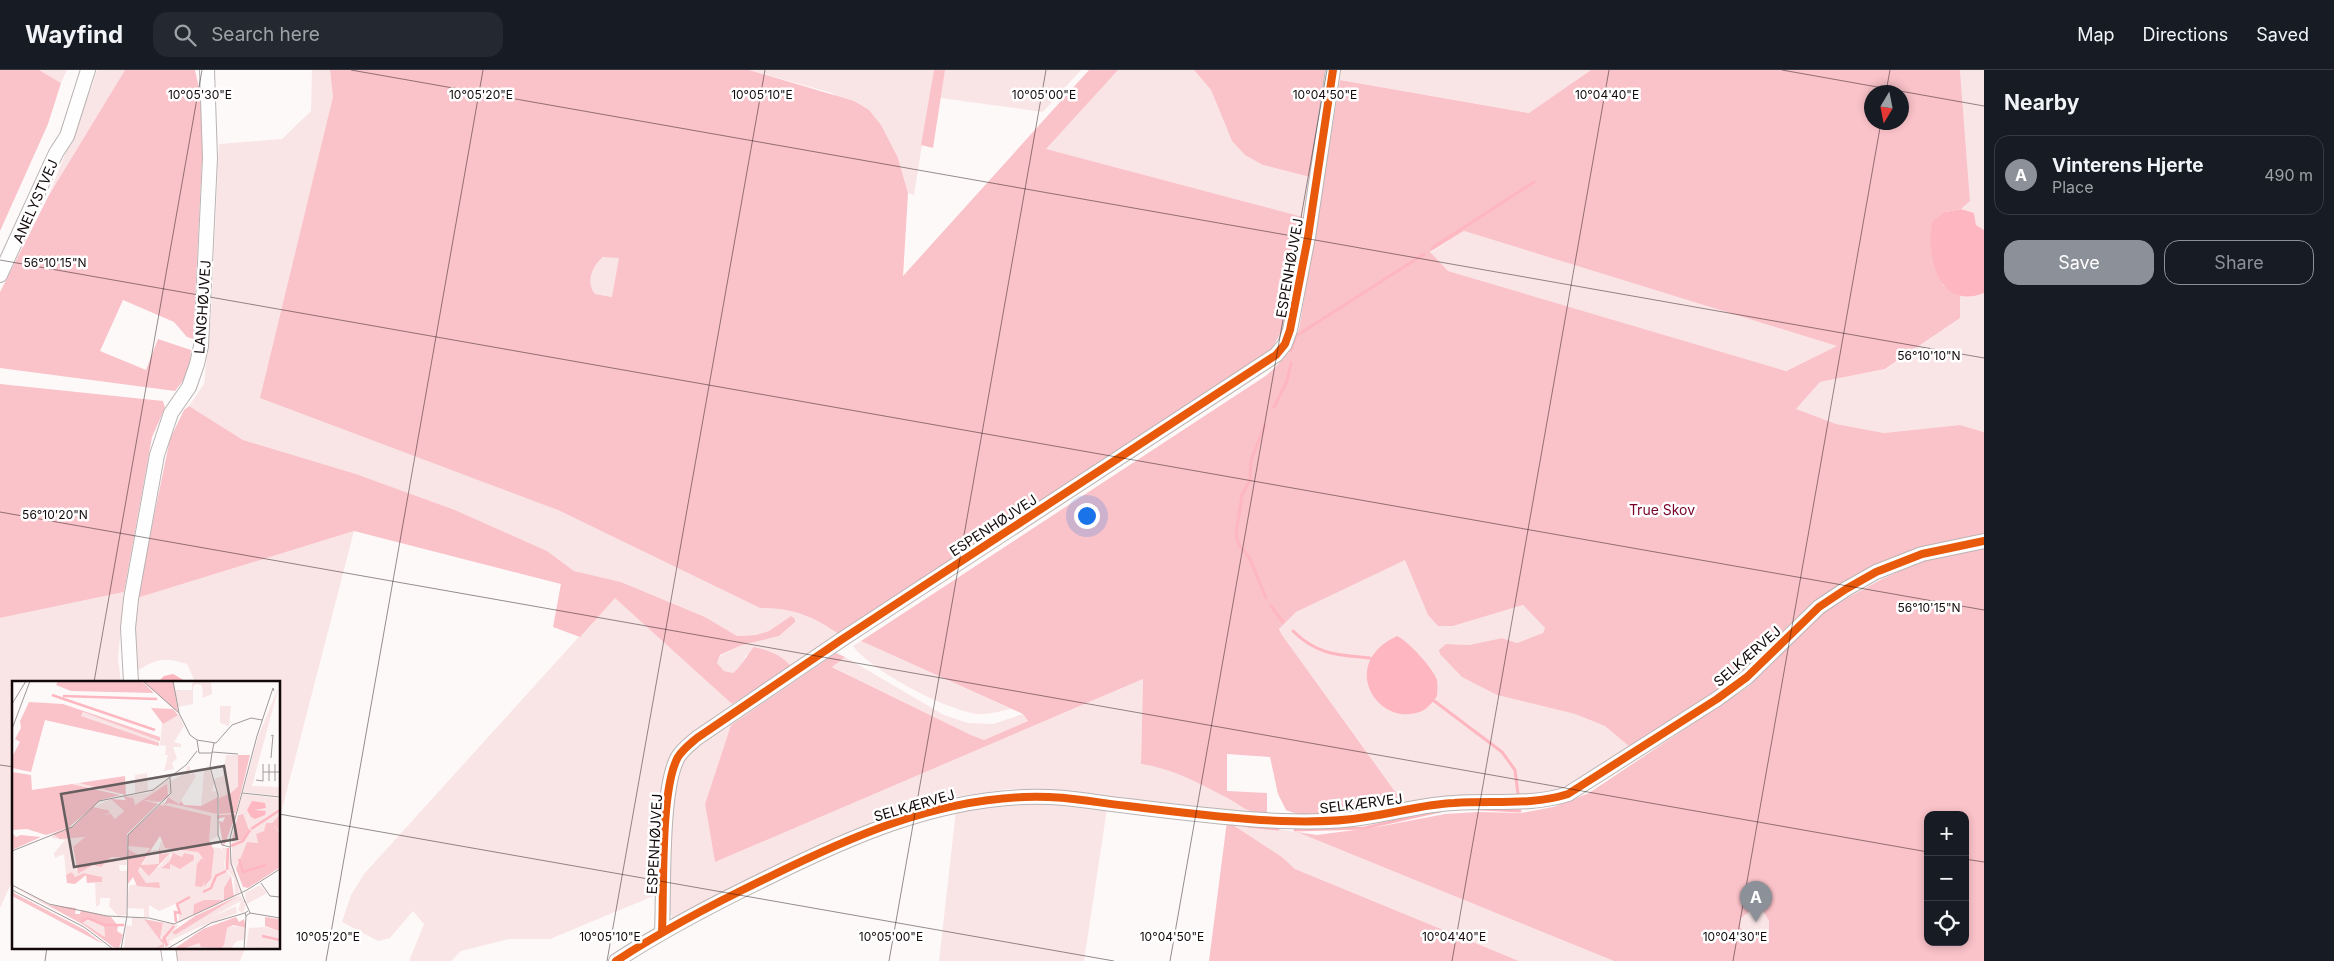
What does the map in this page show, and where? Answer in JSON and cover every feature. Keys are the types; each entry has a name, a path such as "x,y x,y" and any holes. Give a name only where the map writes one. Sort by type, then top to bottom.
{"street":[{"name":"ANELYSTVEJ","path":"56,153 79,70"},
{"name":"ANELYSTVEJ","path":"0,275 56,153 67,136 88,70"},
{"name":"LANGHØJVEJ","path":"131,681 128,628 131,599 157,455 171,413 189,386 197,364 200,346 210,158 207,70"},
{"name":"ESPENHØJVEJ","path":"662,932 668,796 674,768 684,749 697,738 841,640 1276,355 1285,344 1290,330 1308,237 1333,70"},
{"name":"SELKÆRVEJ","path":"662,932 737,892 840,842 889,823 944,807 996,798 1064,796 1136,807 1282,821 1336,821 1453,803 1550,800 1568,794 1593,780 1717,699 1747,677 1819,607 1846,589 1876,572 1922,554 1984,541"},
{"path":"616,961 662,932"},
{"path":"168,948 170,961"}],"shaded area":[{"path":"39,70 67,70 61,83"},
{"path":"97,70 125,70 49,195 92,86"},
{"path":"312,70 330,70 333,97 558,510 760,608 772,608 802,614 840,635 793,668 746,655 740,668 733,673 724,671 717,663 720,656 742,645 779,636 791,616 769,631 756,635 737,636 705,617 621,582 574,571 547,551 455,510 356,474 243,440 189,406 204,384 211,316 219,144 282,139 311,111"},
{"path":"749,70 934,70 914,195 908,193 898,158 832,93"},
{"path":"945,70 1081,70 1043,112 940,98"},
{"path":"1118,70 1194,70 1211,90 1232,141 1263,165 1310,177 1303,217 1045,149"},
{"path":"1341,70 1591,70 1530,113 1340,80"},
{"path":"1960,70 1984,70 1984,230 1976,225 1974,213 1961,209 1970,201"},
{"path":"1961,209 1974,213 1976,225 1984,230 1984,293 1968,296 1956,294 1946,287 1938,277 1931,250 1932,222 1945,212"},
{"path":"1464,231 1838,346 1785,371 1448,271 1430,253"},
{"path":"603,257 620,257 613,297 595,294 592,289 590,279 593,269"},
{"path":"1984,293 1984,432 1960,425 1884,433 1836,424 1796,409 1820,382 1886,369 1960,318 1960,295"},
{"path":"354,531 280,817 280,681 195,681 187,664 173,660 157,661 138,670 135,647 137,598"},
{"path":"1405,559 1428,615 1438,626 1453,626 1523,605 1545,628 1543,633 1517,643 1502,638 1469,645 1446,644 1497,695 1575,714 1605,726 1631,748 1598,770 1565,788 1539,796 1404,804 1282,635 1279,628 1296,612"},
{"path":"124,592 118,659 121,681 12,681 12,881 0,908 0,618"},
{"path":"615,597 732,704 680,743 673,754 656,895 550,939 509,939 461,951 451,961 409,961 424,924 413,911 390,938 378,941 342,922 351,895 364,874"},
{"path":"1397,636 1420,655 1437,680 1437,696 1430,705 1424,710 1408,714 1393,712 1380,704 1371,692 1367,678 1369,663 1379,648"},
{"path":"861,641 1011,709 977,714 963,711 929,697 892,678 876,667 853,646"},
{"path":"845,657 944,715 968,723 993,724 1023,714 1028,721 984,740 831,666"},
{"path":"173,674 185,681 159,681 164,676"},
{"path":"1143,679 1141,764 1171,771 1199,783 1253,814 1061,790 1009,789 954,797 891,817 728,889 676,918 672,918 668,890 668,868 670,819 678,768 694,748 731,725 705,804 715,862"},
{"path":"1064,802 1107,809 1084,961 939,961 956,810"},
{"path":"1227,821 1297,832 1614,961 1519,961 1295,869 1282,857"},
{"path":"1759,903 1769,921 1769,931 1763,936 1745,933 1740,927 1741,918"},
{"path":"173,948 246,948 240,961 175,961"}],"green space":[{"path":"0,70 39,70 61,83 48,124 0,231"},
{"path":"125,70 195,70 200,93 203,140 193,339 187,337 174,322 123,300 100,351 146,370 158,339 191,350 189,373 175,391 0,368 0,292 49,195"},
{"path":"330,70 749,70 854,101 869,110 881,125 898,158 908,193 903,276 1089,70 1118,70 1046,149 1303,217 1282,330 1271,351 840,635 802,614 772,608 760,608 558,510 260,398 333,97","holes":["603,257 619,258 612,297 595,294 590,279 596,264"]},
{"path":"934,70 945,70 933,148 921,145"},
{"path":"1194,70 1325,70 1310,177 1263,165 1245,155 1232,141 1211,90"},
{"name":"True Skov","path":"1591,70 1960,70 1970,201 1961,209 1945,212 1943,285 1960,295 1960,318 1885,369 1820,382 1796,409 1836,424 1884,433 1960,425 1984,432 1984,537 1870,571 1724,686 1631,748 1605,726 1575,714 1497,695 1462,677 1440,654 1439,650 1446,644 1469,645 1502,638 1517,643 1543,633 1545,628 1523,605 1453,626 1438,626 1428,615 1405,560 1296,612 1279,629 1404,804 1328,816 1299,814 1286,810 1278,794 1270,757 1227,754 1227,791 1267,793 1267,813 1260,813 1245,809 1184,777 1163,769 1141,764 1143,679 715,862 705,804 731,725 836,653 845,657 832,667 984,740 1028,721 1023,714 861,641 1267,375 1282,360 1294,343 1299,329 1340,80 1529,113","holes":["1464,231 1837,346 1786,371 1448,271 1430,252"]},
{"path":"0,384 163,401 165,408 152,437 124,592 0,618"},
{"path":"189,406 243,440 356,474 455,510 547,551 574,571 621,582 705,617 737,636 756,635 769,631 791,616 795,619 795,622 779,636 742,645 720,655 717,663 724,671 733,673 754,647 775,654 793,668 732,704 615,598 580,637 553,627 561,584 354,531 137,598 170,439 184,410"},
{"path":"1984,548 1984,961 1614,961 1297,832 1317,835 1377,827 1445,814 1477,812 1521,813 1553,807 1589,793 1749,686 1815,618 1882,579 1927,559","holes":["1759,904 1769,921 1769,931 1763,936 1755,930 1745,933 1740,927 1741,918"]},
{"path":"1227,821 1282,857 1295,869 1519,961 1209,961"}],"waterway":[{"path":"1432,248 1534,182"},
{"path":"1291,350 1296,336 1424,254"},
{"path":"1274,407 1287,381 1291,363"},
{"path":"1265,425 1251,460 1250,480 1242,495 1236,534 1239,545 1250,559 1266,598"},
{"path":"1271,606 1283,622"},
{"path":"1293,631 1319,649 1338,654 1370,658"},
{"path":"1433,700 1502,752 1515,770 1518,794"},
{"path":"1481,809 1520,811"},
{"path":"1295,830 1364,828 1440,811"},
{"path":"1248,826 1278,829"}],"cycle path":[{"path":"662,932 664,842 668,792 672,772 678,757 687,747 697,738 841,640 1276,355 1285,344 1290,330 1308,237 1333,70"},
{"path":"616,961 711,906 830,848 861,835 924,814 990,800 1050,797 1223,817 1281,821 1334,821 1443,804 1540,800 1568,794 1717,699 1747,677 1819,607 1846,589 1876,572 1922,554 1984,541"}],"place":[{"name":"Vinterens Hjerte","path":"1756,922"}]}
